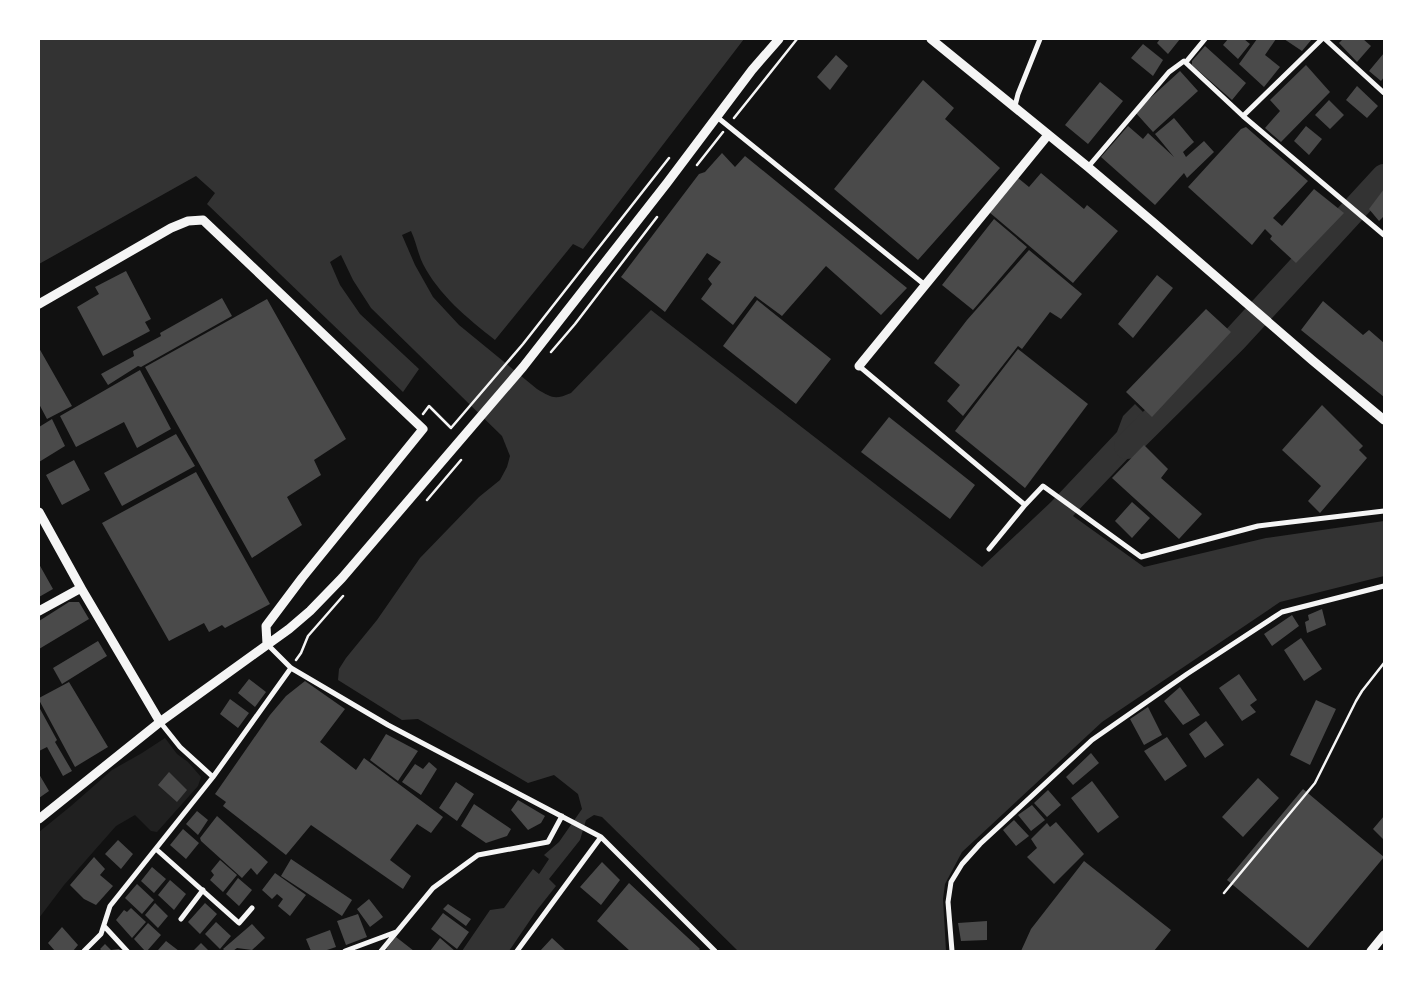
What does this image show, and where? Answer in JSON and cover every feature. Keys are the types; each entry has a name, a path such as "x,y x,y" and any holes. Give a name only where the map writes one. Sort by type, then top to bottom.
{"street":[{"path":"39,819 160,722 310,611 523,368 752,70 779,39"},
{"path":"931,39 1088,167 1384,420"},
{"path":"1015,106 1040,39"},
{"path":"1088,167 1169,72 1184,61 1186,62 1204,39"},
{"path":"1243,116 1324,39 1384,93"},
{"path":"1186,62 1243,116 1384,236"},
{"path":"717,117 925,285"},
{"path":"1024,505 859,366 1048,135"},
{"path":"39,304 171,228 188,221 203,220 416,422 423,429 302,578 266,626 267,644 291,668 388,725 601,837 715,951"},
{"path":"989,548 1024,505 1043,486 1141,557 1258,526 1384,511"},
{"path":"39,512 81,588 160,722 180,747 213,777"},
{"path":"952,951 948,902 951,882 962,864 980,844 1092,740 1187,674 1282,612 1384,586"},
{"path":"39,611 81,588"},
{"path":"84,951 101,934 110,906 213,777 291,668"},
{"path":"381,951 433,888 478,855 548,842 562,816"},
{"path":"517,951 601,837"},
{"path":"156,849 239,923 252,908"},
{"path":"181,919 203,890"},
{"path":"104,926 127,951"},
{"path":"345,951 398,931"},
{"path":"1372,951 1384,936"}],"path":[{"path":"416,422 429,406 451,428 523,344 674,152"},
{"path":"1224,893 1315,783 1356,701 1384,663"}],"shaded area":[{"path":"39,39 744,39 583,249 573,244 495,340 464,314 437,286 423,264 411,231 402,235 415,265 433,297 459,325 537,389 554,397 561,397 571,393 651,310 982,567 1051,502 1117,432 1123,416 1135,404 1156,425 1155,430 1073,516 1144,567 1266,538 1384,521 1384,576 1280,602 1102,722 962,852 945,884 943,899 946,951 738,951 602,817 594,815 586,820 580,840 549,879 556,886 509,951 462,951 490,910 504,908 533,869 539,874 549,859 544,855 559,842 582,809 578,794 554,775 528,783 418,719 402,720 338,680 339,669 346,658 377,620 420,558 479,497 500,480 510,456 502,436 371,308 353,280 341,255 330,262 340,285 360,314 419,369 403,392 207,204 215,193 196,176 39,264"},
{"path":"165,738 177,754 188,762 201,777 198,786 157,832 151,831 135,815 116,826 64,885 39,918 39,832 112,770"}],"building":[{"path":"1160,39 1180,39 1168,54 1157,43"},
{"path":"1228,39 1244,39 1250,44 1238,59 1223,45"},
{"path":"1257,39 1276,39 1265,55 1280,67 1264,87 1239,64"},
{"path":"1284,39 1312,39 1302,51"},
{"path":"1343,39 1363,39 1371,46 1357,62 1339,43"},
{"path":"1143,44 1163,60 1153,76 1131,58"},
{"path":"1205,46 1246,83 1232,100 1192,65 1192,61"},
{"path":"1384,53 1384,77 1381,81 1369,71"},
{"path":"836,55 848,66 830,90 817,77"},
{"path":"1306,65 1330,92 1281,142 1265,128 1280,111 1270,100"},
{"path":"1180,71 1198,91 1153,132 1135,112"},
{"path":"923,80 954,108 945,119 1000,168 918,260 834,189"},
{"path":"1100,82 1123,101 1088,144 1065,125"},
{"path":"1357,86 1378,106 1367,118 1346,100"},
{"path":"1329,100 1344,115 1330,129 1315,115"},
{"path":"1174,118 1194,142 1183,152 1186,157 1204,141 1214,152 1187,178 1184,173 1155,205 1101,157 1128,126 1143,139 1148,133 1174,157 1155,134"},
{"path":"1306,126 1322,139 1309,155 1294,141"},
{"path":"1246,127 1308,181 1273,218 1282,226 1314,189 1344,213 1296,263 1270,239 1272,236 1265,229 1252,245 1188,187 1241,129"},
{"path":"722,153 735,167 745,156 907,288 881,315 826,266 782,316 755,296 733,325 701,299 712,284 708,279 721,262 707,253 665,312 621,277 699,174 705,172"},
{"path":"1041,173 1084,209 1087,205 1118,231 1073,283 989,212 1018,178 1029,187"},
{"path":"1384,189 1384,216 1379,221 1369,209"},
{"path":"994,219 1027,247 973,310 942,285"},
{"path":"1029,250 1082,294 1061,319 1050,312 1022,349 1018,346 963,416 947,401 960,385 934,363 967,320"},
{"path":"126,271 151,319 145,322 150,331 103,356 77,307 99,294 95,287"},
{"path":"1157,275 1173,288 1133,338 1118,324"},
{"path":"222,298 232,316 141,367 138,366 108,385 101,374 134,356 133,351 161,336 160,333"},
{"path":"267,299 346,439 314,460 321,475 287,497 302,525 252,558 145,367"},
{"path":"757,300 831,359 796,404 723,346"},
{"path":"1323,301 1363,335 1369,330 1384,343 1384,397 1301,330"},
{"path":"1206,309 1231,332 1152,417 1126,392"},
{"path":"39,348 72,406 47,419 39,404"},
{"path":"1018,349 1088,404 1025,488 955,431"},
{"path":"140,370 171,429 137,448 124,422 76,447 60,416"},
{"path":"1322,405 1363,446 1359,450 1367,458 1320,513 1308,501 1321,486 1282,450"},
{"path":"889,417 975,485 950,519 861,452"},
{"path":"52,419 65,446 39,462 39,427"},
{"path":"176,434 195,466 122,506 104,473"},
{"path":"1144,445 1168,469 1161,478 1202,514 1179,539 1112,478"},
{"path":"74,460 90,490 62,505 46,475"},
{"path":"196,472 270,604 225,628 222,625 209,632 204,623 169,641 102,523"},
{"path":"1132,502 1150,518 1132,538 1115,521"},
{"path":"39,564 53,589 39,597"},
{"path":"69,602 79,602 89,619 39,649 39,621"},
{"path":"1322,609 1326,625 1307,633 1305,622 1309,620 1308,615"},
{"path":"1292,615 1299,626 1272,646 1264,634"},
{"path":"1301,638 1322,669 1304,681 1284,650"},
{"path":"98,641 107,656 62,684 53,668"},
{"path":"1239,674 1257,700 1250,705 1256,712 1242,721 1219,688"},
{"path":"249,679 266,692 255,707 238,693"},
{"path":"305,681 345,709 320,742 356,770 364,758 443,817 431,833 417,824 390,860 411,876 403,889 311,825 286,855 223,806 226,802 215,794 270,715 286,696"},
{"path":"69,682 108,747 75,767 39,700 39,698"},
{"path":"1180,687 1200,715 1183,725 1164,701"},
{"path":"230,699 249,713 238,728 220,714"},
{"path":"1316,700 1336,709 1310,765 1290,755"},
{"path":"39,707 57,740 55,742 72,771 63,776 47,747 39,751"},
{"path":"1148,707 1162,735 1144,745 1130,719"},
{"path":"1206,721 1224,745 1205,758 1189,734"},
{"path":"386,734 418,751 398,781 370,760"},
{"path":"1167,737 1187,766 1165,781 1144,751"},
{"path":"1091,753 1099,763 1073,785 1066,777"},
{"path":"429,762 437,769 421,795 402,782 415,764 423,769"},
{"path":"169,772 187,790 177,802 158,785"},
{"path":"39,774 49,791 39,798"},
{"path":"1258,778 1279,798 1243,837 1222,817"},
{"path":"1092,781 1119,817 1098,833 1071,798"},
{"path":"456,782 474,794 457,821 439,808"},
{"path":"1303,789 1384,857 1308,948 1227,880"},
{"path":"1048,790 1061,805 1047,817 1034,803"},
{"path":"518,800 545,816 541,823 528,830 511,810"},
{"path":"474,804 511,829 507,836 486,843 461,826"},
{"path":"1032,805 1045,820 1031,831 1018,815"},
{"path":"197,811 208,820 198,835 186,824"},
{"path":"217,816 268,862 257,875 251,868 242,878 201,841 200,838"},
{"path":"1384,816 1384,840 1373,829"},
{"path":"1014,820 1029,836 1016,846 1003,830"},
{"path":"1056,822 1084,854 1054,884 1027,857 1037,848 1031,839 1047,823 1050,827"},
{"path":"183,829 199,843 186,859 170,845"},
{"path":"118,840 133,854 121,869 105,854"},
{"path":"94,857 105,869 100,875 113,886 96,905 84,899 70,885"},
{"path":"291,859 352,900 342,916 281,876"},
{"path":"220,860 237,875 223,892 210,880 214,875 211,871"},
{"path":"1084,861 1171,930 1154,951 1021,951 1031,929"},
{"path":"602,862 620,880 601,905 580,887"},
{"path":"152,867 166,879 154,893 141,881"},
{"path":"275,873 306,895 290,916 278,906 283,899 277,894 272,899 262,890"},
{"path":"238,878 252,890 239,906 226,894"},
{"path":"170,880 186,894 174,910 158,895"},
{"path":"629,883 700,949 698,951 630,951 597,921"},
{"path":"137,884 154,900 142,914 125,898"},
{"path":"369,899 383,917 370,927 357,909"},
{"path":"155,903 168,916 158,928 145,915"},
{"path":"205,903 217,914 200,934 188,922"},
{"path":"448,904 471,919 466,926 443,909"},
{"path":"131,908 146,922 132,938 116,920 124,910 127,912"},
{"path":"443,913 469,932 457,949 431,929"},
{"path":"358,914 367,937 346,945 337,921"},
{"path":"987,921 987,940 961,941 958,923"},
{"path":"216,922 231,936 220,949 205,934"},
{"path":"148,923 161,935 145,951 134,939"},
{"path":"252,924 265,938 252,950 237,948 233,951 225,951 223,949"},
{"path":"62,927 78,945 73,951 55,951 48,943"},
{"path":"330,930 336,947 324,951 311,951 306,939"},
{"path":"396,937 414,951 389,951 386,949"},
{"path":"440,938 455,951 430,951"},
{"path":"552,938 566,951 540,951"},
{"path":"166,941 179,951 158,950"},
{"path":"201,943 209,951 193,951"},
{"path":"105,944 111,950 119,949 121,951 102,951 100,949"}],"waterway":[{"path":"1127,446 1235,339 1384,177"}]}
